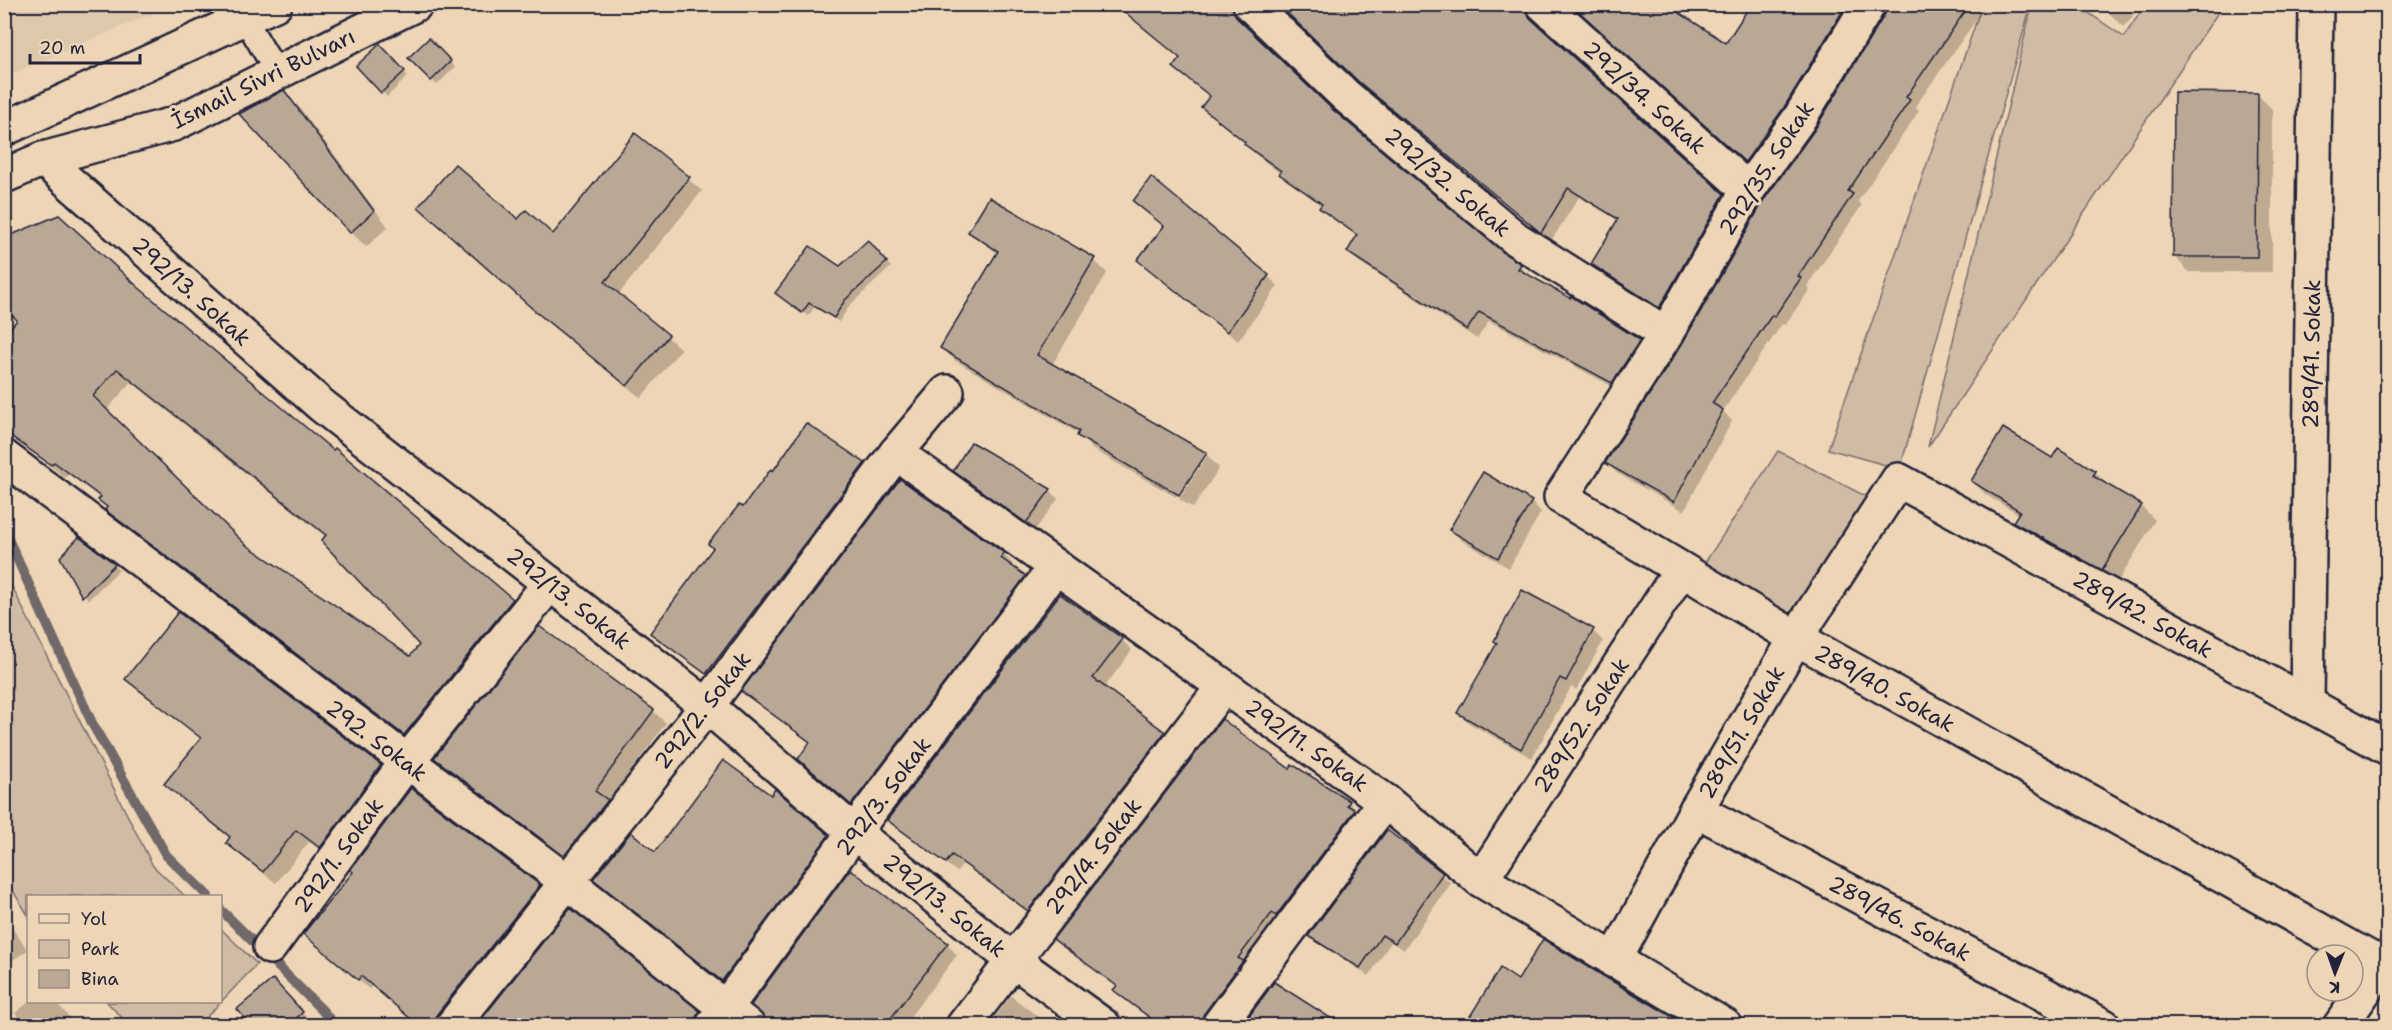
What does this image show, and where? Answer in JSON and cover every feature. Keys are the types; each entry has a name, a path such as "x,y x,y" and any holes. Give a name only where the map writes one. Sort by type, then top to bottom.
{"street":[{"path":"4,129 241,11 275,4"},
{"name":"İsmail Sivri Bulvarı","path":"4,176 43,159 174,124 416,4"},
{"name":"292/32. Sokak","path":"1250,4 1347,96 1516,239 1666,334"},
{"name":"292/34. Sokak","path":"1543,4 1748,190"},
{"name":"292/35. Sokak","path":"1666,334 1748,190 1799,119 1869,4"},
{"name":"289/41. Sokak","path":"2307,704 2316,4"},
{"name":"292/13. Sokak","path":"43,159 321,405 707,706 854,832 1012,960 1104,1026"},
{"name":"289/40. Sokak","path":"1666,334 1561,497 1796,638 2385,961"},
{"name":"292/2. Sokak","path":"452,1026 707,706 896,453 947,392"},
{"name":"292/11. Sokak","path":"896,453 1385,801 1481,880 1725,1026"},
{"name":"292. Sokak","path":"4,457 406,763 566,881 729,1019"},
{"name":"289/42. Sokak","path":"1898,480 2388,748"},
{"name":"289/51. Sokak","path":"1614,961 1696,810 1796,638 1898,480"},
{"name":"292/3. Sokak","path":"729,1019 854,832 1055,568"},
{"name":"289/52. Sokak","path":"1481,880 1681,570"},
{"name":"292/1. Sokak","path":"270,947 406,763 550,583"},
{"name":"292/4. Sokak","path":"963,1026 1223,687"},
{"path":"1218,1026 1385,801"},
{"name":"289/46. Sokak","path":"1696,810 2104,1026"},
{"path":"2340,1026 2385,961"}],"lane":[{"path":"241,11 277,73"}],"shaded area":[{"path":"5,4 172,4 172,5 5,77"}],"green space":[{"path":"1982,5 2031,5 1900,469 1828,449"},
{"path":"2032,5 2077,5 2124,37 2145,5 2223,5 1928,447"},
{"path":"1778,451 1873,500 1790,635 1693,581"},
{"path":"5,573 153,866 184,895 27,895 27,913 5,878"},
{"path":"222,930 257,964 222,1001"},
{"path":"108,1003 220,1003 199,1025 129,1025"}],"building":[{"path":"1115,4 1232,4 1237,18 1333,110 1504,253 1521,264 1518,269 1570,298 1571,296 1640,340 1612,383 1479,312 1467,330 1347,252 1357,235 1319,208 1322,204 1279,174 1281,171 1244,144 1245,142 1201,107 1210,96 1173,67 1180,58"},
{"path":"1278,4 1519,4 1525,8 1530,18 1724,194 1659,308 1591,264 1618,219 1568,188 1541,233 1359,82"},
{"path":"1577,4 1666,4 1726,43 1751,4 1847,4 1783,109 1745,162 1575,8"},
{"path":"1888,4 1970,4 1906,97 1910,100 1848,191 1853,194 1798,276 1801,278 1774,317 1772,315 1712,403 1723,410 1674,502 1605,463 1682,344 1764,200 1815,129 1885,14"},
{"path":"429,38 451,61 431,81 408,58"},
{"path":"380,44 405,71 381,93 356,66"},
{"path":"284,90 374,211 350,233 239,114"},
{"path":"2174,92 2258,93 2257,257 2173,257"},
{"path":"635,133 690,177 605,282 669,335 627,386 535,311 418,207 455,164 518,219 526,210 553,234"},
{"path":"1151,177 1269,275 1227,332 1137,260 1164,226 1133,201"},
{"path":"989,197 1095,258 1037,355 1207,453 1179,495 1077,436 1079,431 940,348 998,251 968,232"},
{"path":"59,215 138,287 333,450 335,448 513,599 404,735 105,510 107,507 98,500 101,497 54,462 51,465 4,431 4,336 17,320 4,308 4,238","holes":["117,369 326,535 321,541 419,645 410,656 245,544 93,396"]},
{"path":"868,240 887,262 845,300 834,318 809,303 802,313 775,293 810,246 840,266"},
{"path":"806,423 865,463 706,674 650,633 713,548 708,544 739,505 743,507 771,469 773,471"},
{"path":"2003,428 2052,458 2058,448 2096,471 2093,476 2142,505 2102,570 2013,522 2020,511 1971,481"},
{"path":"971,442 1051,489 1026,523 953,471"},
{"path":"1483,472 1532,501 1498,558 1449,530"},
{"path":"900,479 1004,553 1001,558 1026,576 851,805 798,759 810,742 741,691"},
{"path":"79,537 115,564 82,597 60,557"},
{"path":"1522,590 1594,629 1566,681 1560,678 1521,749 1457,713 1497,643 1494,641"},
{"path":"1060,594 1123,639 1093,678 1165,732 1028,911 952,855 946,863 887,820"},
{"path":"178,612 381,765 320,848 296,830 263,872 226,843 230,837 164,784 201,738 125,679"},
{"path":"539,626 654,710 595,791 608,800 564,856 434,758"},
{"path":"1222,719 1290,769 1292,764 1350,801 1347,805 1355,810 1276,916 1272,913 1238,958 1243,961 1203,1015 1200,1026 1161,1026 1113,990 1117,986 1053,939"},
{"path":"723,760 771,795 775,789 829,835 722,981 593,879 631,832 655,852"},
{"path":"411,788 540,885 437,1014 434,1026 419,1026 361,976 358,980 303,934 353,872 350,870"},
{"path":"1387,830 1443,873 1395,943 1382,935 1360,968 1308,936"},
{"path":"850,869 948,943 885,1026 766,1026 765,1019 751,1005"},
{"path":"570,908 700,1011 690,1026 476,1026"},
{"path":"1543,939 1688,1026 1464,1026 1500,968 1518,980"},
{"path":"273,979 303,1012 288,1026 251,1026 237,1009"},
{"path":"1274,982 1343,1026 1242,1026"}],"waterway":[{"path":"4,530 93,725 166,855 207,895"},
{"path":"222,911 322,1010 335,1026"}]}
